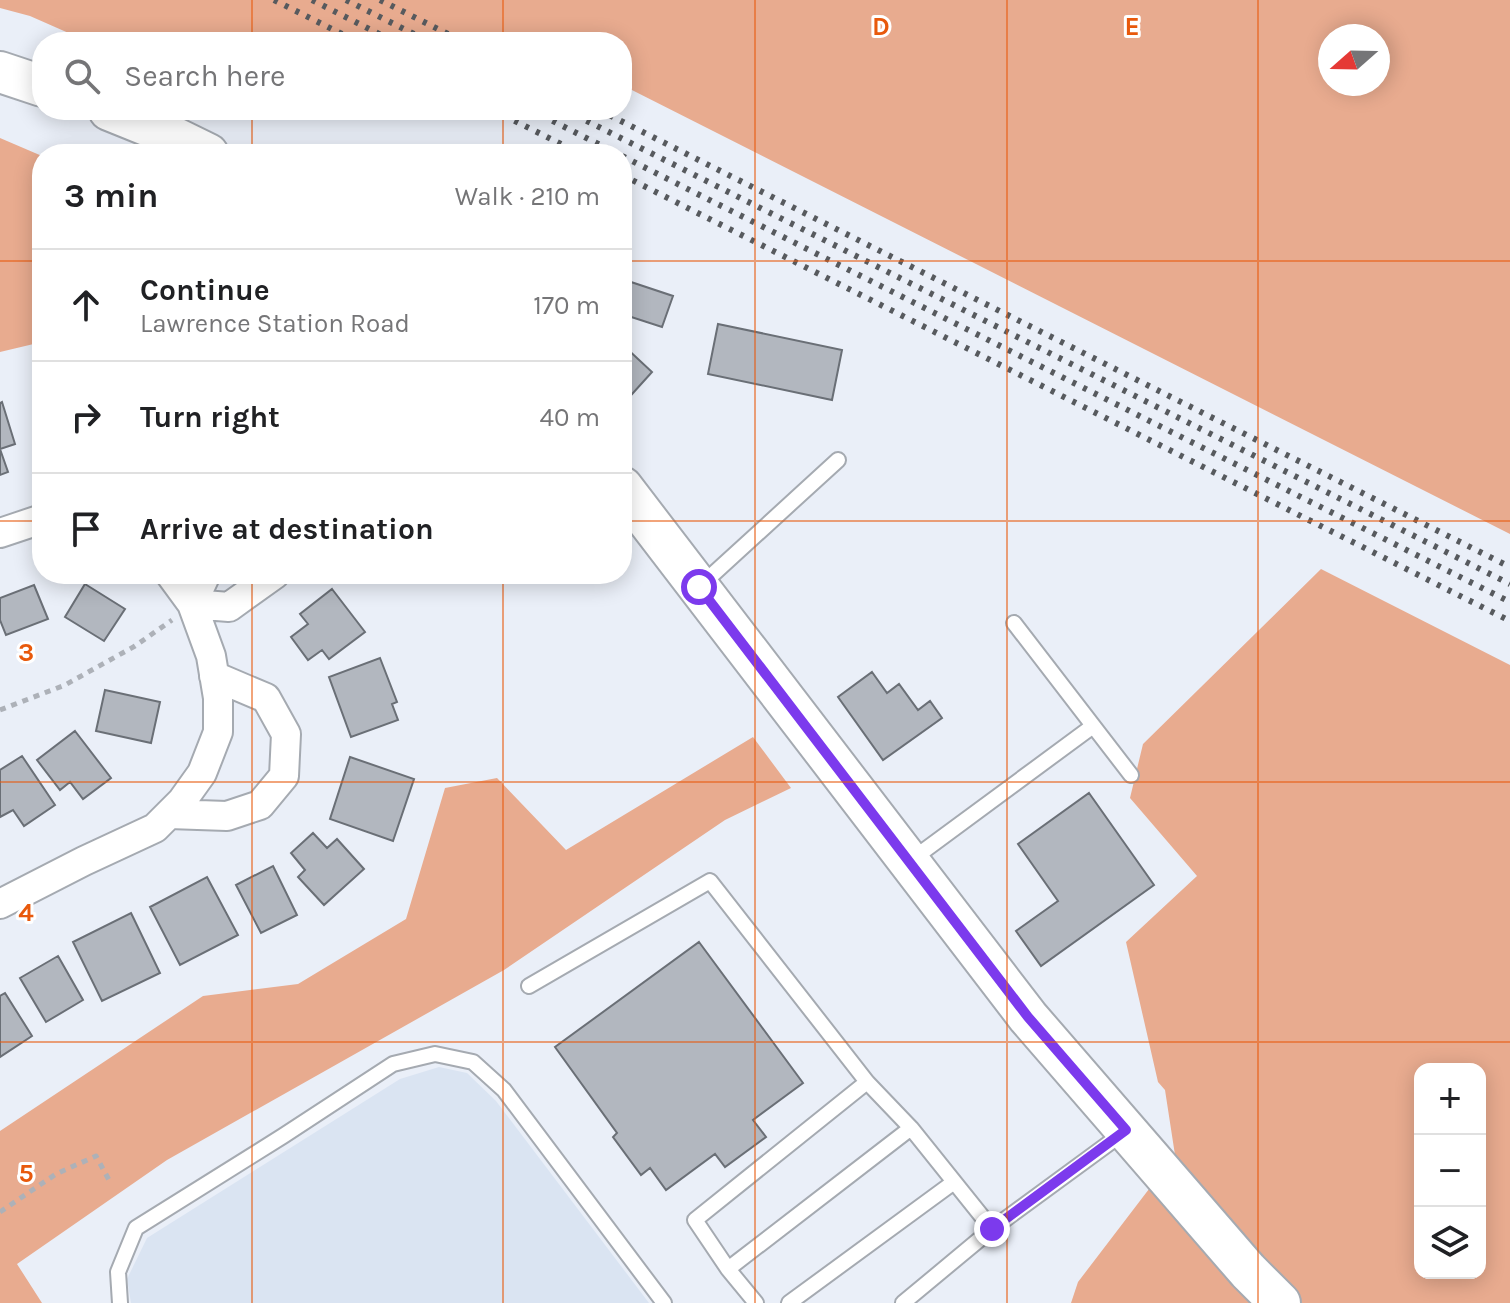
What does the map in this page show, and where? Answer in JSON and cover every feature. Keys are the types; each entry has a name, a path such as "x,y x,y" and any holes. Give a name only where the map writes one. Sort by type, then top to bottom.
{"main road":[{"path":"0,72 32,83"},
{"path":"134,120 188,144"},
{"path":"632,500 1028,1017 1248,1271 1280,1303"}],"street":[{"path":"0,533 32,522"},
{"path":"0,904 155,828 182,801 202,773 218,732 218,698 211,656 192,604 177,584"},
{"path":"192,604 201,584"},
{"path":"192,604 229,607 261,584"},
{"path":"169,814 227,816 260,805 284,776 286,734 266,698 214,676"}],"lane":[{"path":"699,587 838,460"},
{"path":"1014,623 1131,775"},
{"path":"909,862 1093,726"},
{"path":"529,986 710,881 867,1082 911,1128 992,1229"},
{"path":"120,1303 118,1272 136,1228 393,1064 435,1054 473,1062 504,1090 664,1303"},
{"path":"756,1303 728,1269 695,1220 867,1082"},
{"path":"728,1269 911,1128"},
{"path":"903,1303 992,1229 1126,1130"},
{"path":"789,1303 954,1182"}],"path":[{"path":"0,710 65,685 135,646 192,604"},
{"path":"0,1212 56,1174 96,1156 109,1180"}],"shaded area":[{"path":"0,0 1510,0 1510,534 632,90 632,32 66,32 30,16 0,8"},
{"path":"0,138 32,152 32,344 0,352"},
{"path":"1321,569 1510,665 1510,1303 1071,1303 1078,1282 1175,1155 1165,1090 1158,1082 1126,942 1197,876 1130,798 1143,744"},
{"path":"753,737 791,788 725,820 504,970 167,1160 17,1264 42,1303 0,1303 0,1131 203,996 298,984 406,919 445,788 497,778 566,850"},
{"path":"439,1067 467,1073 496,1101 649,1303 131,1303 127,1279 147,1238 400,1079"}],"building":[{"path":"632,282 673,296 662,327 632,317"},
{"path":"718,324 842,350 832,400 708,374"},
{"path":"632,353 652,372 632,394"},
{"path":"2,402 15,444 0,449 0,403"},
{"path":"0,449 8,472 0,475"},
{"path":"85,584 125,609 104,641 65,617"},
{"path":"34,585 48,619 6,635 0,620 0,598"},
{"path":"332,589 365,632 329,659 322,650 308,660 291,637 308,624 300,614"},
{"path":"380,658 397,702 392,704 398,720 351,737 329,677"},
{"path":"872,672 887,693 899,684 918,710 930,701 942,718 883,760 838,697"},
{"path":"105,690 160,702 151,743 96,731"},
{"path":"75,731 111,778 83,799 70,782 60,790 37,760"},
{"path":"22,756 55,805 24,826 13,810 0,817 0,770"},
{"path":"350,757 414,779 393,841 330,819"},
{"path":"1089,793 1154,885 1041,966 1016,931 1058,901 1018,844"},
{"path":"313,833 327,848 337,839 364,869 324,905 298,877 305,870 291,853"},
{"path":"273,866 297,915 261,933 236,885"},
{"path":"207,877 238,935 180,965 150,907"},
{"path":"131,913 160,973 102,1001 73,942"},
{"path":"699,942 803,1083 753,1120 766,1137 725,1167 715,1154 666,1190 650,1168 641,1175 613,1137 617,1133 555,1047"},
{"path":"58,956 83,1000 46,1022 20,978"},
{"path":"5,993 32,1036 0,1057 0,996"}],"railway":[{"path":"274,0 338,32"},
{"path":"312,0 375,32"},
{"path":"346,0 410,32"},
{"path":"380,0 444,32"},
{"path":"513,120 561,144"},
{"path":"551,120 598,144"},
{"path":"585,120 1510,584"},
{"path":"619,120 1510,567"},
{"path":"632,161 1510,602"},
{"path":"632,180 1510,621"}],"route":[{"path":"699,587 1028,1017 1126,1130 992,1229"}]}
